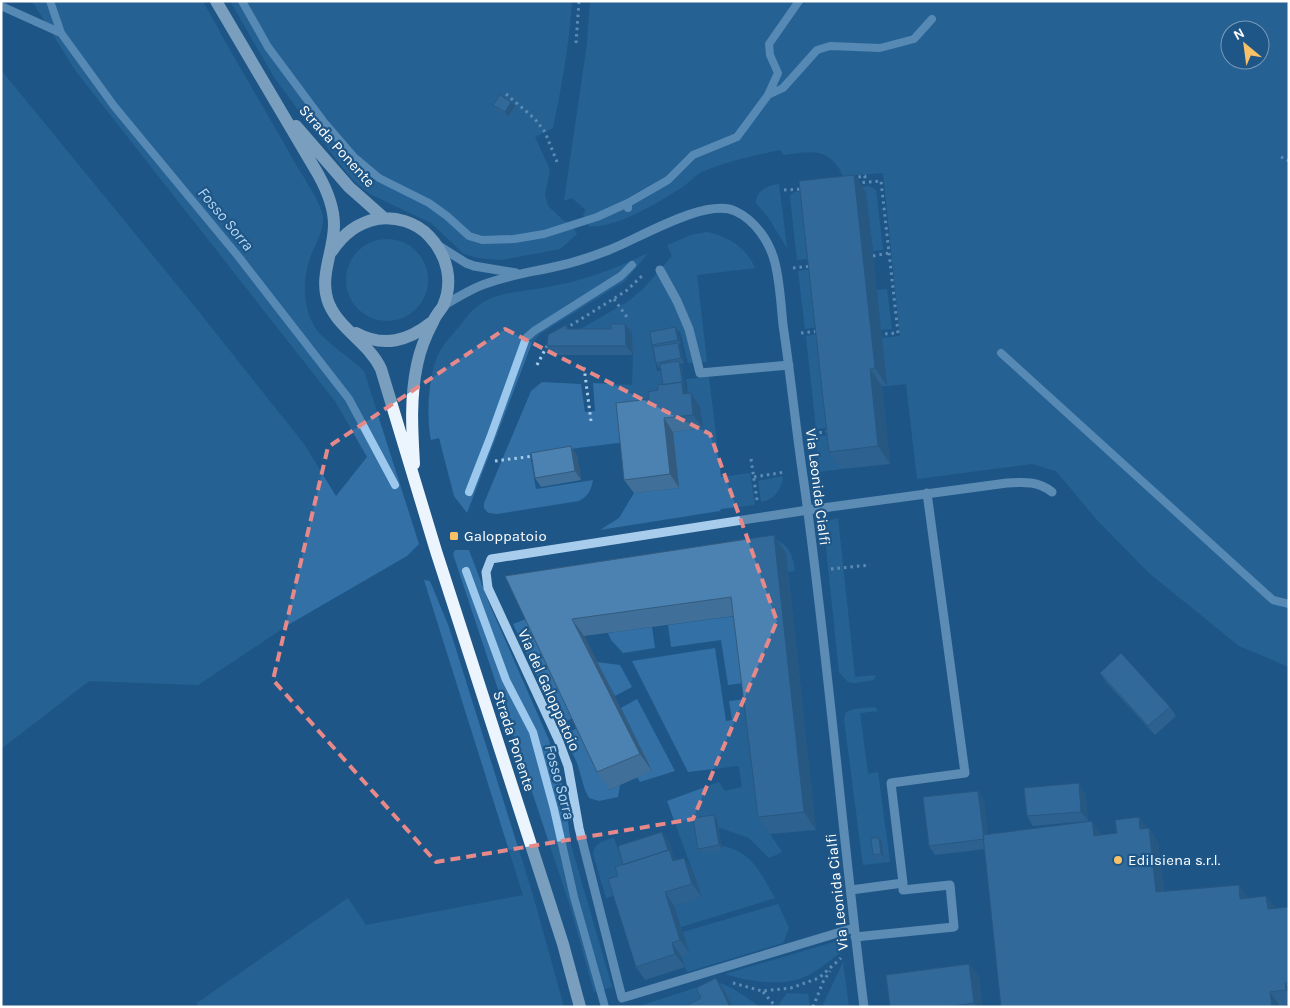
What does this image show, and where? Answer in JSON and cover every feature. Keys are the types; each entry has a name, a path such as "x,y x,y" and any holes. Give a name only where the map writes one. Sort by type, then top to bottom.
{"main road":[{"name":"Strada Ponente","path":"216,1 318,174 330,199 334,226 330,254 325,270 325,287 329,303 338,318 373,355 381,369 416,486 563,944 580,1007"},
{"name":"Strada Ponente","path":"269,92 333,170 384,218"},
{"name":"Strada Ponente","path":"330,254 339,240 352,229 367,221 384,218 405,220 424,230 439,246 447,264 448,285 443,306 433,321 420,354 412,397 412,432 416,486"},
{"name":"Strada Ponente","path":"350,330 366,338 384,342 402,340 419,332 433,321"}],"street":[{"name":"Via Leonida Cialfi","path":"443,306 482,285 521,273 562,265 594,255 698,212 724,207 733,209 754,224 771,250 775,263 808,510 864,1007"},
{"name":"Via Leonida Cialfi","path":"439,246 474,266 521,273"},
{"path":"660,270 677,300 689,329 700,373 789,365"},
{"name":"Via del Galoppatoio","path":"855,932 622,998 579,828 568,766 558,739 488,588 486,572 491,560 927,493 1021,482 1044,486 1052,492"},
{"path":"855,932 954,927 950,885 903,890 891,783 965,773 927,493"},
{"path":"851,890 902,883"}],"path":[{"path":"576,43 579,1"},
{"path":"506,94 535,119 545,132 557,162"},
{"path":"1281,157 1289,161"},
{"path":"850,178 865,176 865,183"},
{"path":"849,184 881,181 898,333 882,334"},
{"path":"784,190 812,188"},
{"path":"873,256 889,253"},
{"path":"793,268 819,265"},
{"path":"562,331 626,291 650,269"},
{"path":"614,299 629,320"},
{"path":"800,334 826,330"},
{"path":"537,365 544,348 555,336"},
{"path":"584,367 591,421"},
{"path":"812,434 837,430"},
{"path":"495,460 542,455"},
{"path":"751,459 758,506"},
{"path":"754,477 788,472"},
{"path":"837,569 870,565"},
{"path":"728,981 762,991 791,988 819,978 845,955"},
{"path":"813,1007 823,982 833,967"},
{"path":"762,991 776,1007"}],"highlighted area":[{"path":"505,329 710,434 777,621 693,819 436,862 273,680 328,447"}],"shaded area":[{"path":"28,1 203,1 312,191 322,212 322,226 310,259 305,282 305,294 310,318 315,328 323,337 364,371 419,544 407,556 288,625 198,685 89,681 1,749 1,70 195,307 304,444 336,496 367,457 335,401 75,70 34,4"},
{"path":"230,1 572,1 565,64 553,128 535,137 550,170 545,195 548,206 564,221 571,222 577,234 560,249 501,260 479,258 464,254 431,223 370,194 354,181 344,169 274,77"},
{"path":"590,1 1289,1 1289,667 1239,646 1149,573 1097,520 1056,471 1032,464 917,479 906,384 887,386 882,338 900,336 883,173 843,176 832,160 819,153 784,155 780,150 740,159 699,173 674,192 638,213 600,226 589,226 583,215 586,210 572,198 564,201 587,44"},
{"path":"779,184 787,248 768,217 756,203 758,195 763,189"},
{"path":"869,186 876,190 883,250 873,251 866,192 842,189"},
{"path":"828,189 818,258 797,260 790,196 794,192"},
{"path":"707,232 736,244 747,254 755,268 697,275 707,362 688,363 680,331 650,336 657,371 662,371 665,402 626,442 530,454 536,489 593,480 587,495 579,501 497,514 488,513 484,508 484,503 531,391 542,382 581,384 585,412 595,411 593,383 632,385 633,355 572,334 629,301 644,288 672,256 667,245 691,235"},
{"path":"387,239 403,243 416,251 424,264 428,280 424,296 416,309 403,317 387,321 371,317 358,309 350,296 346,280 350,264 358,251 371,243"},
{"path":"648,253 625,281 540,334 532,343 467,513 454,496 439,438 431,440 429,430 431,380 437,357 444,345 477,306 486,300 506,294 587,278"},
{"path":"819,268 825,326 805,329 798,271"},
{"path":"887,289 892,329 881,330 877,290"},
{"path":"826,333 836,427 816,429 806,336"},
{"path":"709,377 721,477 750,473 755,505 600,530 619,518 634,493 679,488 673,432 703,428 700,407 689,396 686,379"},
{"path":"837,434 841,469 819,472 816,437"},
{"path":"783,476 781,485 776,493 770,499 761,502 758,481"},
{"path":"838,518 855,677 876,675 874,680 855,683 848,682 839,672 824,528 828,521"},
{"path":"771,538 782,543 789,550 795,571 788,572 786,553"},
{"path":"455,550 469,550 489,603 549,740 564,791 571,845 612,987 594,992 571,909 453,554"},
{"path":"424,580 430,581 449,627 532,892 564,1007 197,1007 197,1003 348,898 366,925 523,895"},
{"path":"744,615 752,682 728,685 721,640 671,647 668,625"},
{"path":"528,618 574,717 560,725 513,624"},
{"path":"652,627 655,648 623,653 611,640 608,633"},
{"path":"715,648 726,721 732,720 729,701 754,698 770,834 782,852 769,858 749,838 718,827 722,850 722,846 741,853 748,858 760,872 775,898 681,927 674,906 702,897 667,801 719,782 725,791 742,787 739,766 688,772 632,661"},
{"path":"597,662 620,665 632,687 615,696"},
{"path":"637,699 675,771 640,782 637,777 652,771 621,708"},
{"path":"875,707 878,711 860,713 868,774 878,772 890,862 863,865 844,719 846,712 854,709"},
{"path":"579,727 609,790 620,785 618,797 599,801 589,798 577,763 564,735"},
{"path":"614,838 627,876 616,895 606,898 593,854 598,844"},
{"path":"778,904 789,928 783,943 687,972 681,956 689,953 683,932"},
{"path":"841,940 842,951 816,971 799,979 781,982 762,982 725,974"},
{"path":"843,962 849,1007 822,1007"},
{"path":"713,982 731,988 760,1007 637,1007"},
{"path":"787,993 808,994 810,1007 782,1007 779,1004"}],"building":[{"path":"500,95 511,102 505,112 493,105"},
{"path":"854,175 875,368 870,369 878,446 829,452 799,181"},
{"path":"611,324 625,324 626,346 547,346 548,335 566,325 566,329 611,329"},
{"path":"675,327 678,340 652,345 650,332"},
{"path":"678,343 681,358 656,363 653,347"},
{"path":"679,361 683,386 682,382 663,385 660,364"},
{"path":"682,382 683,394 691,393 693,415 664,418 670,474 624,480 616,403 649,399 648,392 658,390 658,385"},
{"path":"571,446 575,471 535,478 531,453"},
{"path":"774,535 804,812 758,817 731,597 572,619 640,754 597,772 505,576"},
{"path":"1121,653 1170,707 1148,726 1100,673"},
{"path":"1079,783 1081,812 1027,816 1024,788"},
{"path":"978,791 984,839 929,846 923,797"},
{"path":"714,815 719,845 698,849 693,818"},
{"path":"1139,817 1140,829 1149,828 1156,892 1239,885 1240,899 1266,896 1268,909 1289,907 1289,982 1285,983 1286,990 1270,992 1272,1007 1001,1007 983,835 1092,821 1094,836 1117,833 1115,820"},
{"path":"662,832 668,850 623,865 618,846"},
{"path":"871,838 879,838 881,854 873,855"},
{"path":"669,850 673,861 684,858 692,884 665,892 680,940 672,943 675,954 636,967 608,879 618,876 615,867"},
{"path":"969,964 974,1003 946,1007 890,1007 886,975"},
{"path":"716,978 730,1007 684,1007 701,998 696,988"}],"waterway":[{"path":"50,1 61,33"},
{"path":"242,1 268,47 323,121 354,157 379,178 429,203 469,236 482,240 514,239 544,234 597,217 628,203"},
{"path":"628,208 628,203 668,180 693,155 737,137 768,95 778,73 770,55 769,44 799,1"},
{"name":"Fosso Sorra","path":"1,6 61,33 114,106 238,256 349,399 395,485"},
{"path":"768,95 783,88 817,50 830,46 880,48 914,39 932,19"},
{"path":"469,492 526,338 621,276 632,265"},
{"path":"1001,353 1273,600 1289,604"},
{"name":"Fosso Sorra","path":"466,571 506,680 533,732 554,809 574,897 605,1007"}],"place":[{"name":"Galoppatoio","path":"454,536"},
{"name":"Edilsiena s.r.l.","path":"1118,860"}]}
